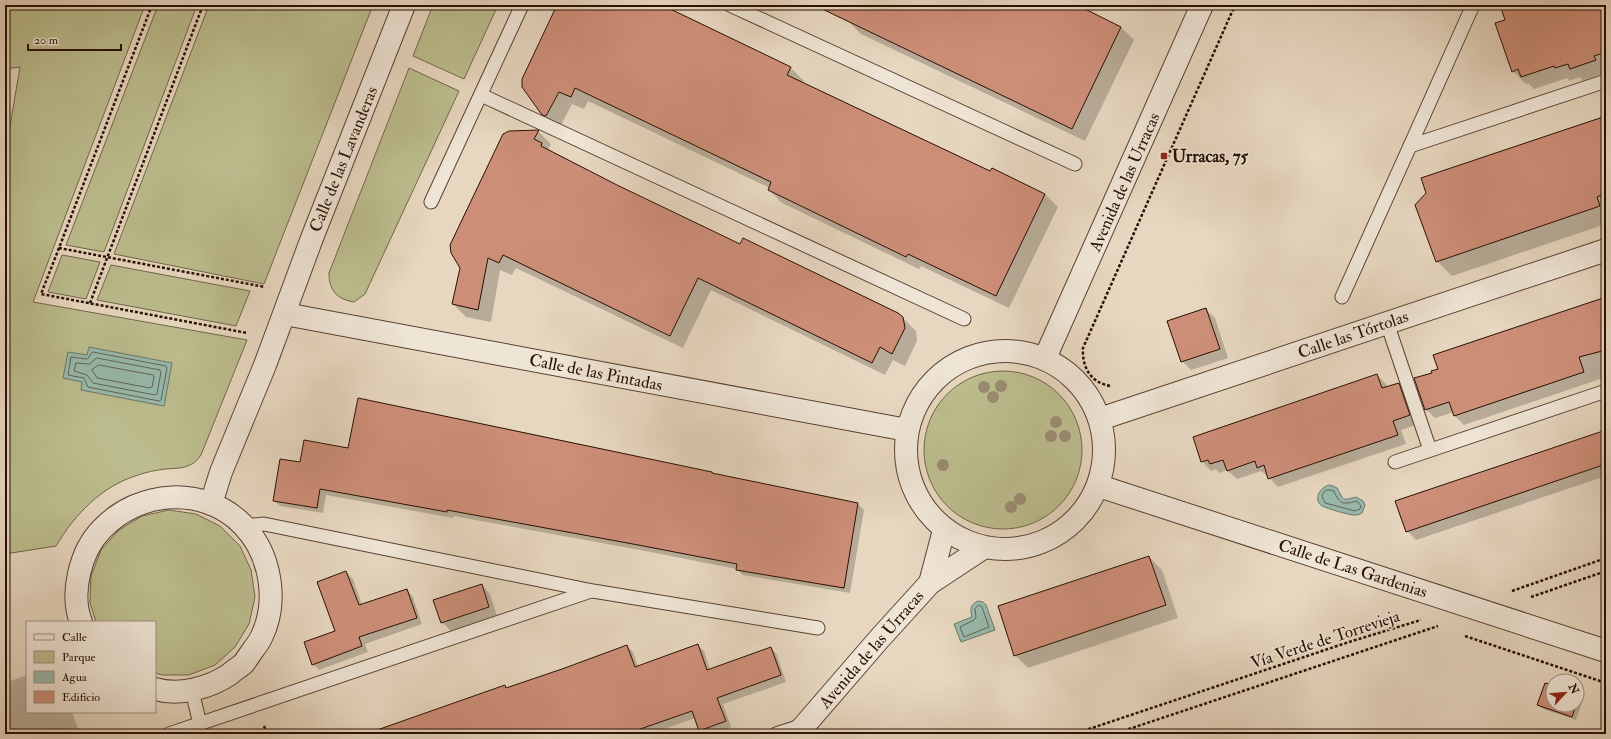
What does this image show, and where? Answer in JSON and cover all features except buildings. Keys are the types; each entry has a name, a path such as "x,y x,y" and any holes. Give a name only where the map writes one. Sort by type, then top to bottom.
{"street":[{"name":"Calle de las Lavanderas","path":"211,504 221,472 285,314 312,238 404,5"},
{"name":"Avenida de las Urracas","path":"1045,358 1202,5"},
{"name":"Calle las Tórtolas","path":"1100,419 1606,250"},
{"name":"Calle de las Pintadas","path":"285,314 907,430"},
{"path":"1010,350 1045,358 1063,369 1079,383 1092,400 1100,419 1105,453 1099,486 1081,516 1053,539 1019,550 983,548 963,541 944,530 920,502 906,467 907,430 920,397 944,370 975,354 1010,350"},
{"name":"Calle de Las Gardenias","path":"1099,486 1606,651"},
{"path":"82,621 78,614 77,584 84,555 101,529 124,510 152,499 182,497 211,504 228,513 243,526 261,550 270,579 270,609 262,638 244,663 220,681 192,690 162,691 156,689"},
{"name":"Avenida de las Urracas","path":"930,583 944,530"},
{"name":"Avenida de las Urracas","path":"802,729 930,583 983,548"}],"lane":[{"path":"431,202 522,5"},
{"path":"730,5 1075,164"},
{"path":"1342,297 1473,5"},
{"path":"1410,146 1606,81"},
{"path":"480,96 964,319"},
{"path":"1388,323 1430,450"},
{"path":"1396,462 1606,391"},
{"path":"243,526 264,524 592,591 818,628"},
{"path":"169,734 592,591"},
{"path":"192,690 200,724"},
{"path":"776,734 802,729"}],"path":[{"path":"152,5 41,294 254,334"},
{"path":"90,303 203,5"},
{"path":"1112,387 1098,382 1090,377 1082,358 1083,348 1235,5"},
{"path":"59,248 270,288"},
{"path":"1468,606 1606,558"},
{"path":"1527,598 1606,571"},
{"name":"Vía Verde de Torrevieja","path":"1074,734 1349,642 1423,619"},
{"path":"1114,734 1443,624"},
{"path":"1436,627 1444,629"},
{"path":"1458,634 1606,683"}],"green space":[{"path":"5,5 145,5 33,302 247,340 201,455 195,462 184,467 141,474 113,486 101,494 81,512 56,546 5,554 5,155 20,67 5,69"},
{"path":"158,5 197,5 104,252 66,245"},
{"path":"209,5 373,5 264,284 114,254"},
{"path":"433,5 498,5 464,79 413,56"},
{"path":"409,68 459,91 365,294 354,302 348,301 335,293 332,289 329,273"},
{"path":"62,255 100,262 86,299 48,292"},
{"path":"111,265 250,291 236,326 97,300"},
{"path":"1003,371 1033,377 1047,384 1059,394 1069,406 1076,420 1082,450 1076,480 1069,494 1059,506 1047,516 1033,523 1003,529 973,523 959,516 947,506 937,494 930,480 924,450 930,420 937,406 947,394 959,384 973,377"},
{"path":"169,510 196,514 220,526 240,546 251,570 255,597 249,624 235,647 215,665 189,675 162,675 156,673 156,621 96,621 90,603 91,576 101,550 119,530 142,516"}],"water":[{"path":"89,347 172,363 164,406 81,390 82,382 63,378 68,352 87,355"},
{"path":"1330,485 1337,488 1342,497 1345,499 1356,497 1363,501 1365,505 1362,513 1353,515 1322,506 1318,500 1319,493 1321,490"},
{"path":"978,601 983,602 986,605 995,630 961,642 954,624 972,617 971,608 973,604"}],"place":[{"name":"Urracas, 75","path":"1164,156"}]}
